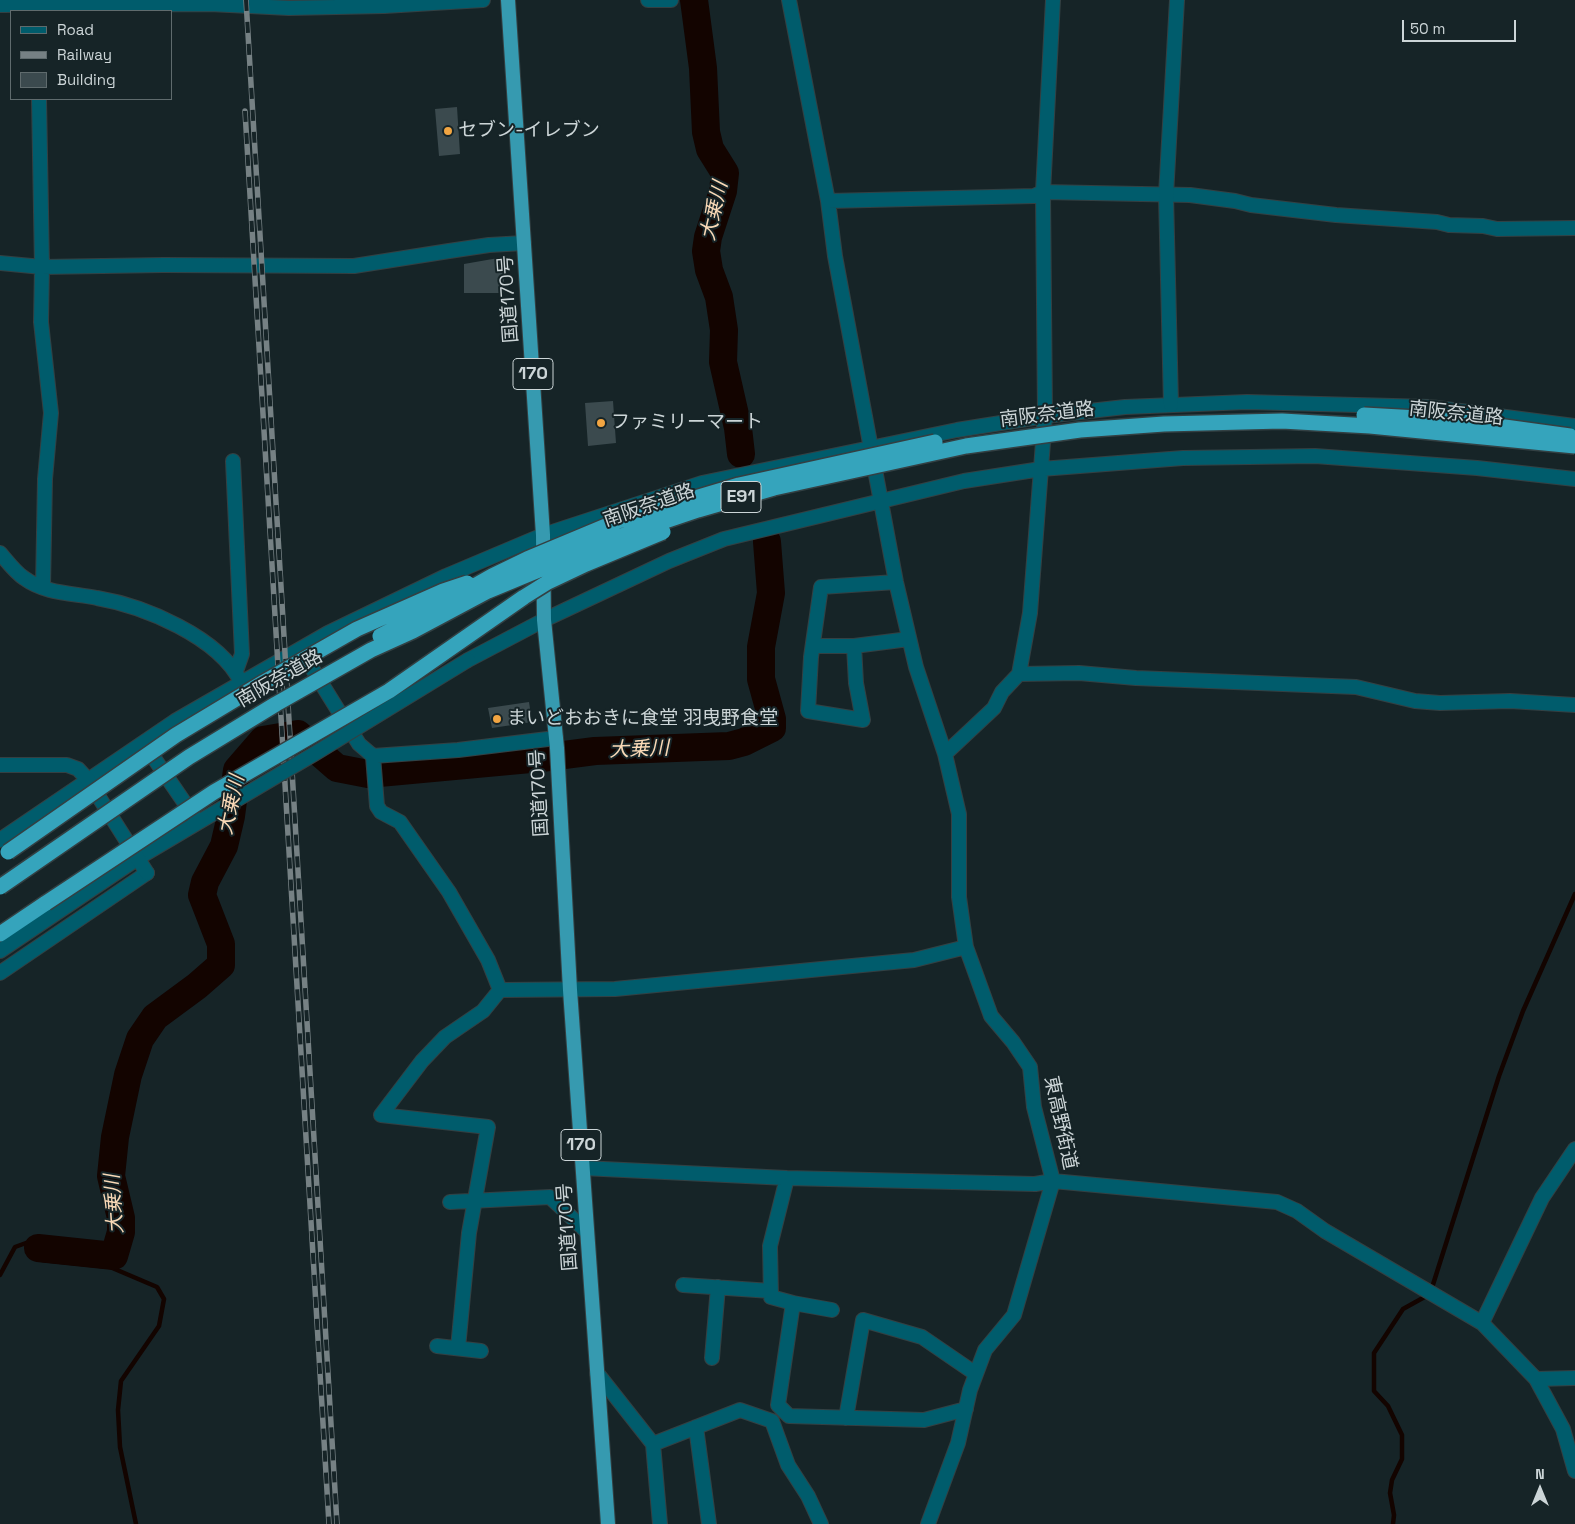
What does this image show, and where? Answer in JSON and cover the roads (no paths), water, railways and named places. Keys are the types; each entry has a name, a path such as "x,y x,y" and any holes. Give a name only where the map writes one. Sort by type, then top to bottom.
{"highway":[{"name":"国道170号","path":"508,0 544,535 544,620 556,743 570,990 608,1524"},
{"name":"南阪奈道路","path":"0,875 184,749 367,642 448,601 492,576 527,559 618,522 739,485 961,436 1062,423 1170,415 1282,411 1454,420 1575,436"},
{"name":"南阪奈道路","path":"0,887 189,757 276,704 371,650 414,631 488,591 621,536 698,510 774,488 966,446 1080,430 1164,424 1282,421 1370,426 1575,446"},
{"path":"0,934 214,792 389,691 548,582 626,547 774,488"},
{"path":"3,850 176,735 357,629 443,590 492,576"}],"street":[{"path":"0,5 210,2 289,8 384,6 483,0"},
{"path":"648,0 671,0"},
{"name":"東高野街道","path":"788,0 828,201 835,256 896,582 916,667 945,754 959,814 959,897 966,947 991,1016 1013,1042 1030,1067 1034,1107 1053,1181 1014,1315 985,1350 976,1374 958,1443 928,1524"},
{"path":"945,754 994,708 1002,692 1019,674 1030,613 1045,416 1042,192 1054,0"},
{"path":"1171,405 1166,194 1177,0"},
{"path":"39,100 41,322 51,413 45,479 43,587"},
{"path":"828,201 1034,196 1042,192 1166,194 1199,196 1251,205 1336,215 1437,222 1449,225 1483,226 1497,229 1575,228"},
{"path":"0,263 42,267 163,265 354,266 448,250 524,243"},
{"path":"3,850 88,780 239,676 446,576 544,535 702,483 957,430 1045,416 1124,407 1247,402 1430,407 1575,426"},
{"path":"0,951 138,858 468,660 544,620 669,561 724,539 964,481 1041,469 1183,458 1315,456 1477,468 1575,479"},
{"path":"233,462 242,654 239,676"},
{"path":"0,553 24,578 57,593 97,598 135,607 190,631 225,658 239,676"},
{"path":"854,646 856,683 862,720 808,711 812,646 821,587 896,582"},
{"path":"812,646 854,646 909,639"},
{"path":"300,648 374,768 377,806 381,812 400,822 448,892 488,960 500,990"},
{"path":"1019,674 1079,674 1136,678 1356,686 1415,701 1440,703 1510,701 1575,705"},
{"path":"144,742 197,822"},
{"path":"374,768 458,750 556,743"},
{"path":"0,765 67,765 78,769 88,780 147,872 0,973"},
{"path":"500,990 615,989 914,960 966,947"},
{"path":"458,1348 469,1234 488,1127 381,1114 422,1061 445,1037 483,1011 500,990"},
{"path":"1482,1324 1542,1198 1575,1149"},
{"path":"583,1168 787,1178 1036,1184 1053,1181 1277,1202 1297,1211 1325,1232 1482,1324 1536,1379 1563,1429 1575,1471"},
{"path":"787,1178 770,1246 771,1297 832,1310"},
{"path":"450,1202 550,1197 588,1232"},
{"path":"682,1285 771,1292"},
{"path":"712,1358 718,1287"},
{"path":"793,1303 778,1405 789,1416 924,1420 966,1409"},
{"path":"846,1418 863,1320 922,1337 976,1374"},
{"path":"438,1346 481,1351"},
{"path":"598,1373 653,1444 660,1524"},
{"path":"1536,1379 1575,1378"},
{"path":"653,1444 740,1410 772,1421 788,1465 808,1496 821,1524"},
{"path":"696,1427 709,1524"}],"waterway":[{"name":"大乗川","path":"694,0 703,68 706,132 710,149 725,173 723,191 708,237 706,251 709,270 719,297 724,330 723,362 738,428 741,454"},
{"name":"大乗川","path":"38,1248 114,1256 121,1232 121,1218 111,1176 115,1137 128,1075 140,1039 155,1017 197,986 221,965 221,944 202,895 205,882 224,846 231,816 237,770 263,740 298,734 337,768 368,774 541,758 595,751 729,746 744,742 772,728 772,719 761,679 761,647 771,593 767,542"},
{"path":"1393,1524 1394,1515 1390,1493 1392,1480 1402,1459 1402,1435 1388,1406 1374,1391 1374,1353 1403,1309 1430,1294 1499,1076 1523,1011 1575,894"},
{"path":"0,1275 15,1247 26,1243 38,1248 42,1260 110,1267 157,1287 164,1299 159,1326 121,1381 118,1410 120,1447 136,1524"}],"railway":[{"path":"246,0 337,1524"},
{"path":"245,111 329,1524"}],"place":[{"name":"セブン-イレブン","path":"448,131"},
{"name":"ファミリーマート","path":"601,423"},
{"name":"まいどおおきに食堂 羽曳野食堂","path":"497,719"}]}
